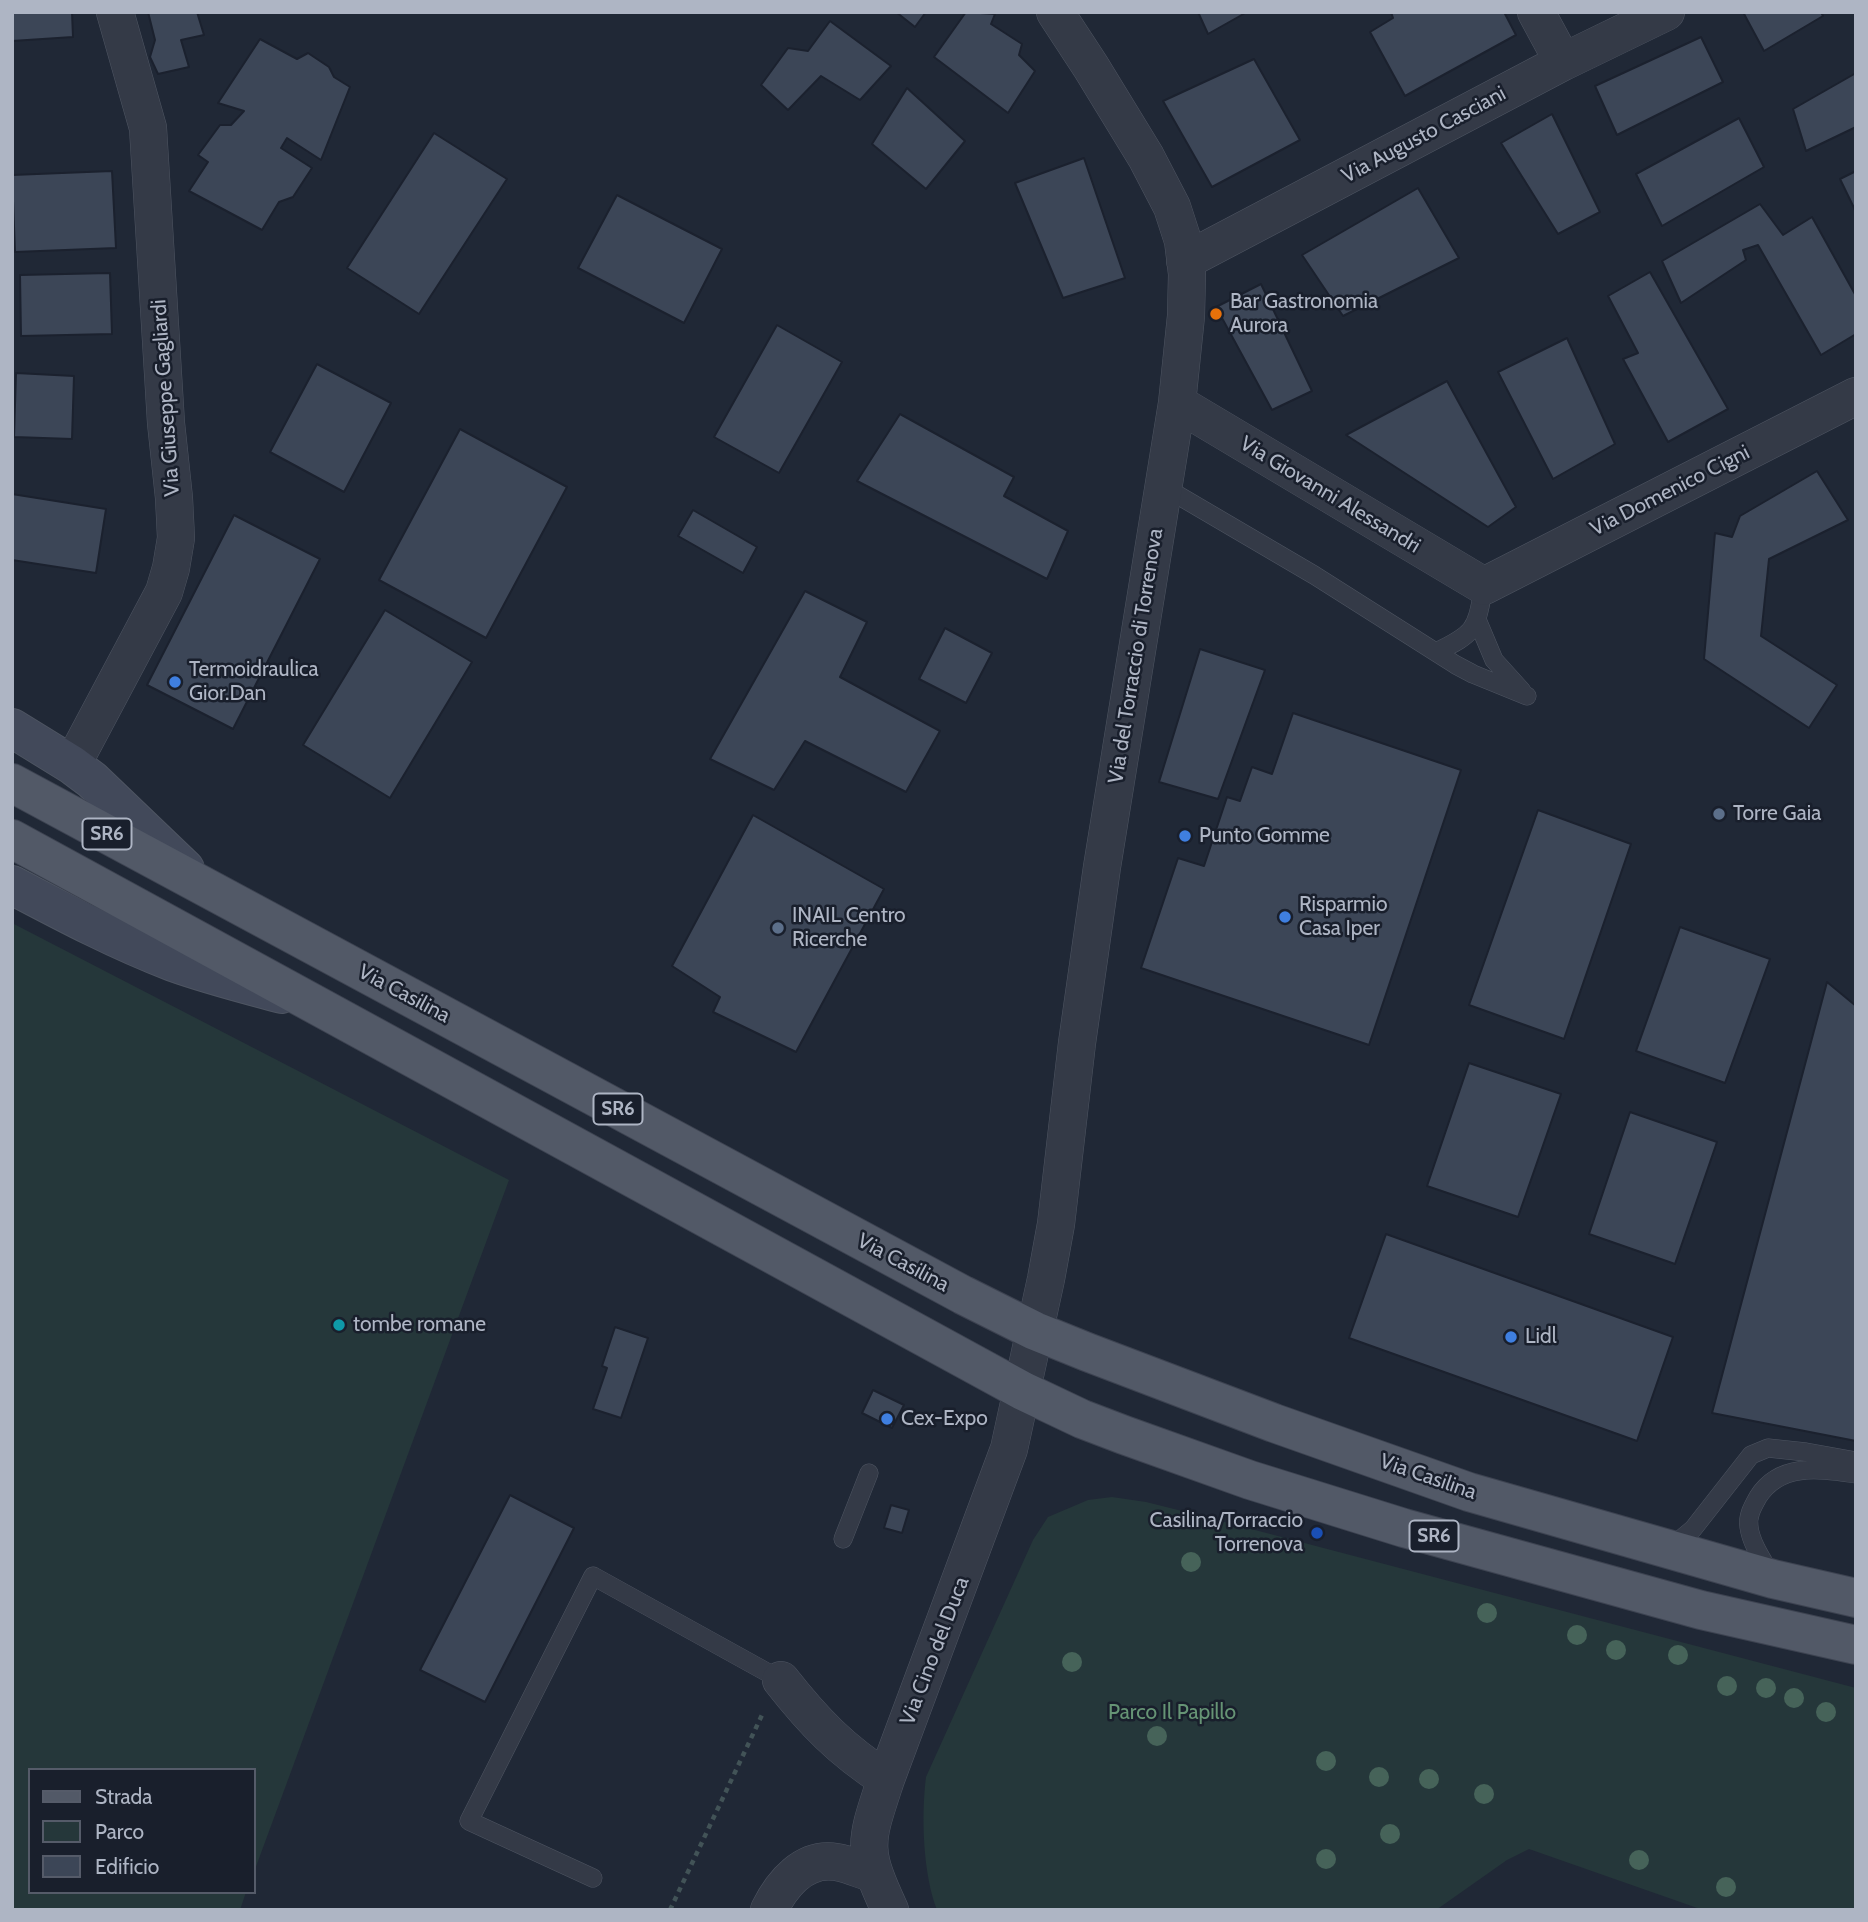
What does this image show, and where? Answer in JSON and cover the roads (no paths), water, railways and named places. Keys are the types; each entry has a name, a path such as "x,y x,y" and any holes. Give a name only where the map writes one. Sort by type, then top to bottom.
{"main road":[{"path":"12,729 72,765 202,884"},
{"name":"Via Casilina","path":"12,783 926,1275 1035,1331 1274,1423 1425,1477 1521,1508 1773,1579 1856,1598"},
{"name":"SR6","path":"12,839 1023,1391 1082,1419 1250,1479 1404,1528 1700,1610 1856,1645"},
{"path":"12,885 97,929 170,960 223,979 313,1002"}],"street":[{"name":"Via Giuseppe Gagliardi","path":"72,765 164,592 176,538 166,423 148,128 114,12"},
{"name":"Via del Torraccio di Torrenova","path":"1023,1391 1053,1244 1102,867 1177,403 1186,316 1185,261 1178,224 1163,186 1055,12"},
{"path":"1536,12 1563,62"},
{"name":"Via Augusto Casciani","path":"1185,261 1563,62 1666,12"},
{"name":"Via Domenico Cigni","path":"1484,586 1856,396"},
{"name":"Via Giovanni Alessandri","path":"1177,403 1484,586"},
{"name":"Via Cino del Duca","path":"890,1910 873,1874 869,1855 869,1830 1009,1449 1023,1391"},
{"path":"781,1680 806,1712 839,1745 886,1779"},
{"path":"769,1910 781,1887 789,1879 819,1862 836,1862 873,1874"}],"lane":[{"path":"1164,487 1314,575 1473,674 1527,696 1494,660 1478,622"},
{"path":"1436,652 1464,638 1478,622 1484,586"},
{"path":"1668,1549 1693,1529 1751,1455 1768,1448 1856,1461"},
{"path":"1773,1579 1749,1528 1753,1506 1765,1488 1779,1476 1796,1470 1856,1474"},
{"path":"844,1539 869,1473"},
{"path":"593,1878 469,1821 593,1576 781,1680"}],"place":[{"name":"Bar Gastronomia Aurora","path":"1216,314"},
{"name":"Termoidraulica Gior.Dan","path":"175,682"},
{"name":"Torre Gaia","path":"1719,814"},
{"name":"Punto Gomme","path":"1185,836"},
{"name":"Risparmio Casa Iper","path":"1285,917"},
{"name":"INAIL Centro Ricerche","path":"778,928"},
{"name":"tombe romane","path":"339,1325"},
{"name":"Lidl","path":"1511,1337"},
{"name":"Cex-Expo","path":"887,1419"},
{"name":"Casilina/Torraccio Torrenova","path":"1317,1533"}],"park label":[{"name":"Parco Il Papillo","path":"1172,1713"}]}
